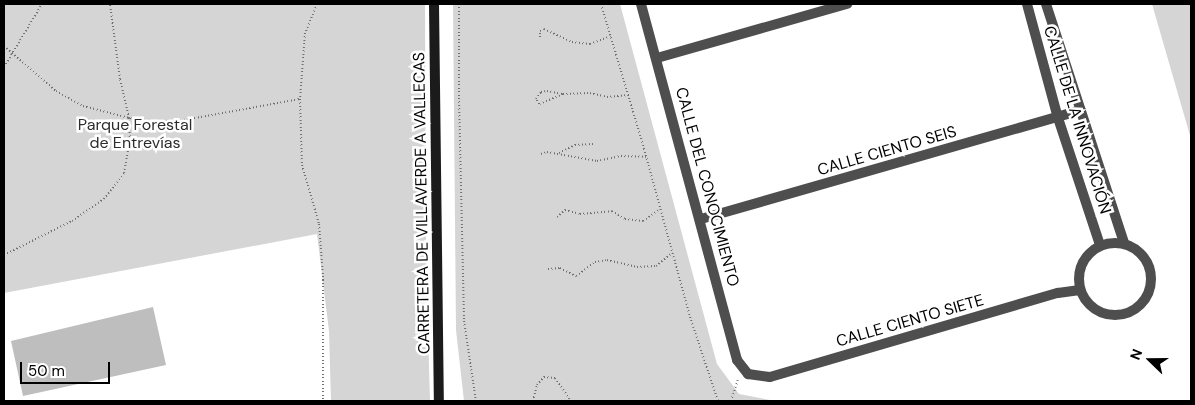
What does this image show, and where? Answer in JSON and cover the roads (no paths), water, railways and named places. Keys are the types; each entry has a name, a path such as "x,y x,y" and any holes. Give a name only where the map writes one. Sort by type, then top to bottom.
{"main road":[{"name":"CARRETERA DE VILLAVERDE A VALLECAS","path":"434,4 439,401"}],"street":[{"name":"CALLE DEL CONOCIMIENTO","path":"641,4 701,219 737,360 746,371"},
{"path":"657,58 847,4"},
{"name":"CALLE DE LA INNOVACIÓN","path":"1027,4 1058,118 1100,245"},
{"name":"CALLE DE LA INNOVACIÓN","path":"1046,4 1124,243"},
{"name":"CALLE CIENTO SEIS","path":"701,219 1081,110"},
{"path":"1112,242 1124,243 1135,248 1144,257 1150,268 1151,280 1148,293 1142,303 1126,313 1107,314 1096,310 1086,302 1080,290 1078,276 1081,264 1089,252 1100,245 1112,242"},
{"name":"CALLE CIENTO SIETE","path":"746,371 770,377 1058,293 1080,290"}],"park label":[{"name":"Parque Forestal de Entrevías","path":"135,134"}]}
